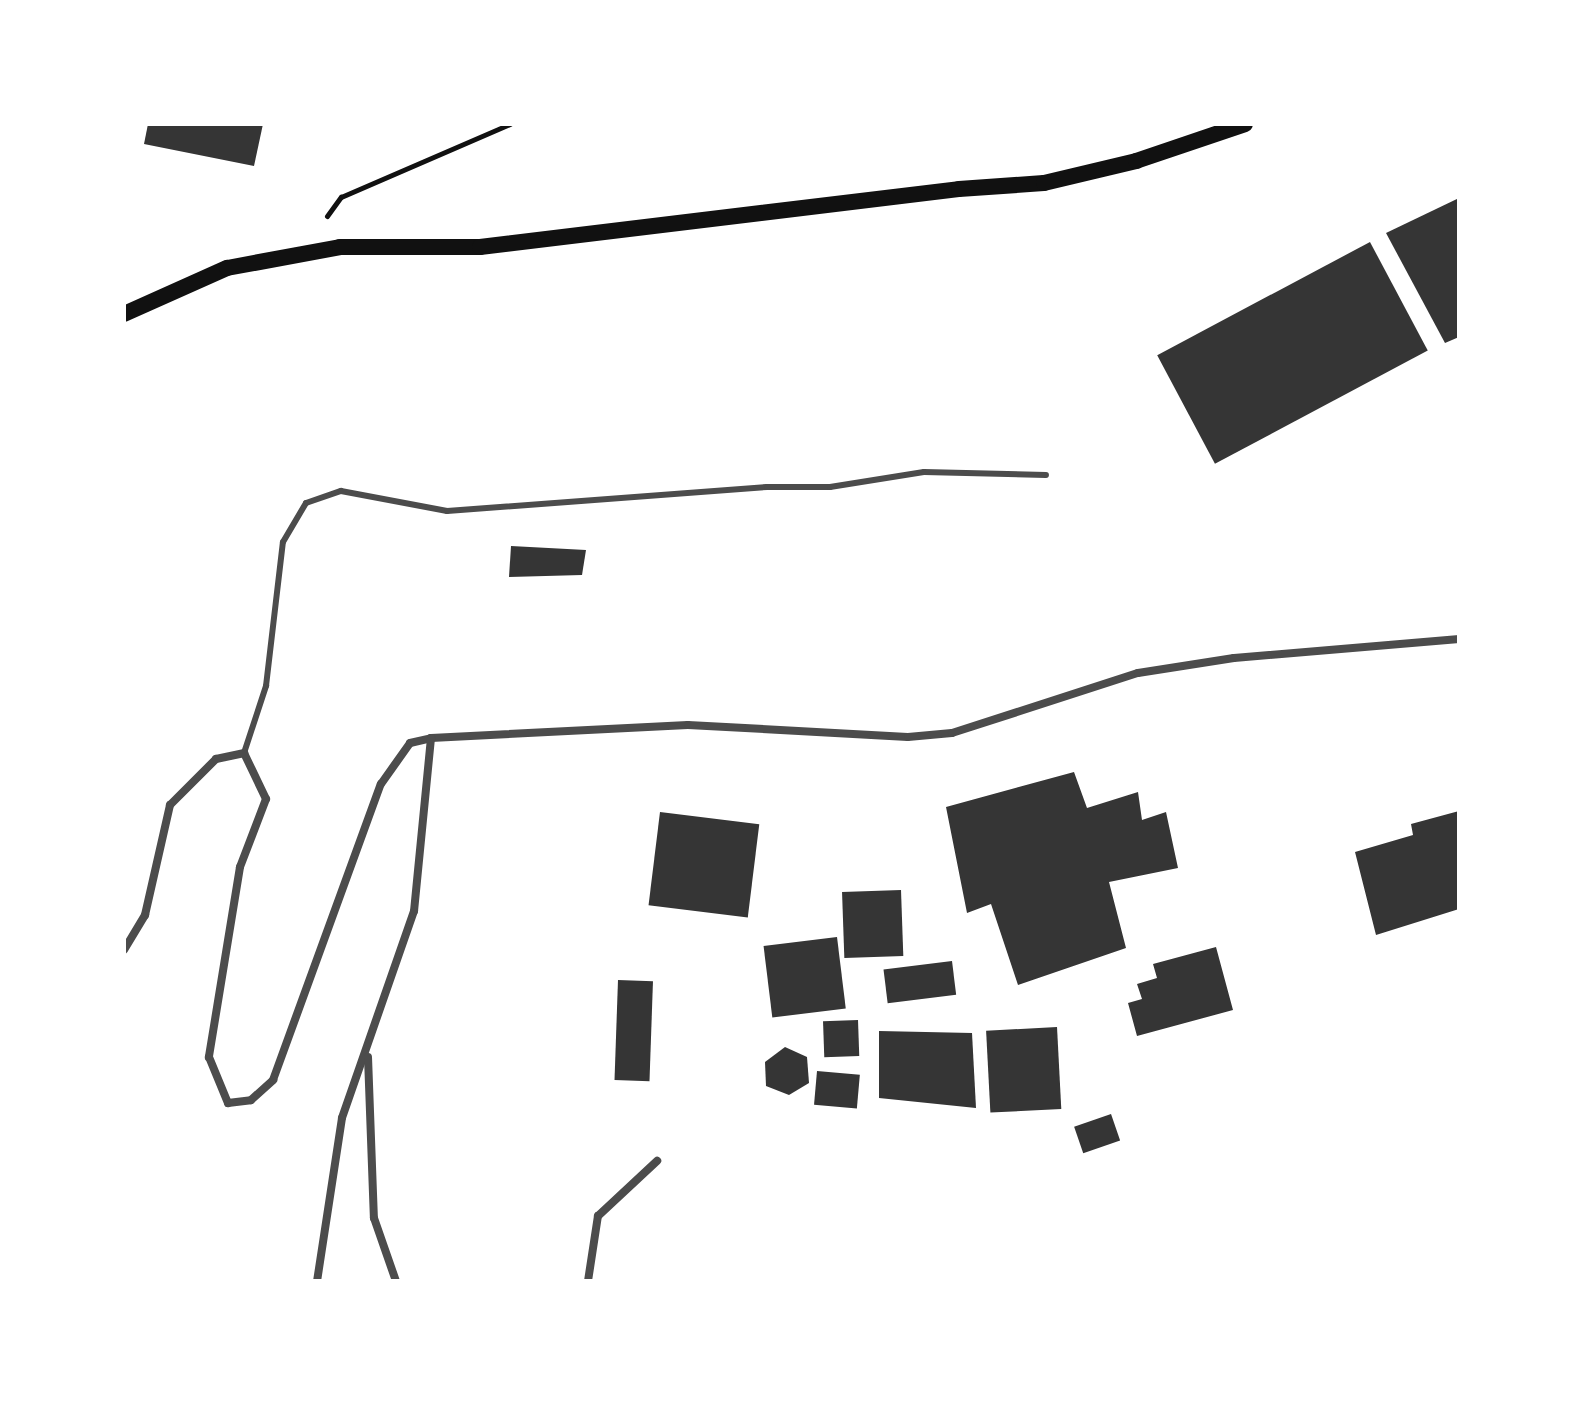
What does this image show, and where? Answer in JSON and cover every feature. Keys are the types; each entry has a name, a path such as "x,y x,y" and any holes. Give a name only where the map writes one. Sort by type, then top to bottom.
{"main road":[{"path":"124,314 227,268 340,247 480,247 1044,183 1136,161 1245,124"}],"street":[{"path":"124,950 145,915 170,805 216,759 244,753 266,799 240,867 209,1057 228,1103 251,1100 273,1080 381,784 410,743 431,738 688,725 908,737 952,733 1138,673 1234,658 1459,639"},
{"path":"317,1281 342,1118 368,1052 414,911 431,738"},
{"path":"368,1052 374,1218 396,1281"},
{"path":"588,1281 598,1216 657,1161"}],"lane":[{"path":"244,753 266,686 283,542 306,503 341,491 447,511 767,487 830,487 924,472 1046,475"}],"path":[{"path":"297,256 341,197 510,124"}],"building":[{"path":"148,124 263,124 254,166 144,144"},
{"path":"1459,198 1459,337 1445,343 1386,233"},
{"path":"1370,242 1428,351 1215,464 1157,355"},
{"path":"511,546 586,550 582,575 509,577"},
{"path":"1074,772 1087,808 1138,792 1142,820 1166,812 1178,868 1109,882 1126,948 1018,985 991,904 967,913 946,807"},
{"path":"1459,811 1459,909 1376,935 1355,852 1413,835 1411,824"},
{"path":"660,812 759,824 748,917 649,905"},
{"path":"901,890 903,956 844,958 842,892"},
{"path":"837,937 846,1008 772,1017 764,946"},
{"path":"1216,947 1233,1010 1137,1036 1128,1003 1142,999 1137,984 1157,978 1153,964"},
{"path":"952,961 956,995 888,1003 884,969"},
{"path":"618,980 653,981 649,1081 615,1080"},
{"path":"858,1020 859,1056 824,1057 823,1021"},
{"path":"1057,1027 1061,1109 990,1113 986,1031"},
{"path":"879,1031 972,1033 976,1108 879,1098"},
{"path":"785,1047 807,1057 809,1083 789,1095 766,1086 765,1062"},
{"path":"817,1071 860,1075 857,1109 814,1105"},
{"path":"1111,1114 1120,1140 1083,1153 1074,1127"}]}
